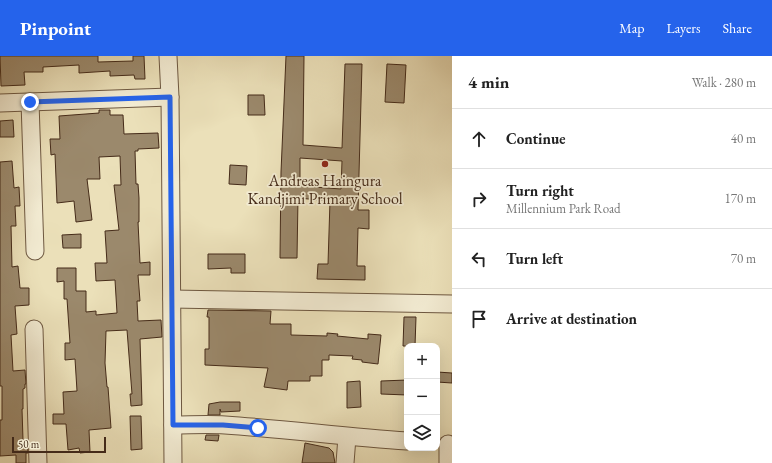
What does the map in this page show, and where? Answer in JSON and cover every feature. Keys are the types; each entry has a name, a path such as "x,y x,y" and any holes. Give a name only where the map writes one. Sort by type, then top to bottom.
{"street":[{"path":"168,56 170,97 174,463"},
{"path":"0,102 170,97"},
{"path":"30,102 35,251"},
{"path":"172,299 452,304"},
{"path":"34,329 38,463"},
{"path":"173,425 223,425 404,441"},
{"path":"345,463 347,437"},
{"path":"446,444 448,463"}],"building":[{"path":"0,56 98,56 98,62 133,61 133,56 144,56 145,79 135,79 134,75 110,76 110,71 79,73 79,65 43,67 43,72 24,72 25,85 1,86"},
{"path":"286,56 304,56 303,145 342,148 345,64 362,64 358,210 369,210 369,229 358,228 357,266 365,266 365,280 317,279 318,264 328,264 330,201 298,198 297,258 280,258 281,172","holes":["300,158 342,161 341,189 300,186"]},
{"path":"387,64 406,65 404,103 385,102"},
{"path":"248,95 264,95 265,115 248,115"},
{"path":"99,110 110,110 110,115 123,115 124,134 158,133 159,148 138,149 138,151 135,151 136,184 138,184 139,198 138,222 140,263 150,262 150,275 138,275 140,301 137,301 138,321 161,320 162,337 140,339 142,405 131,406 130,394 132,394 127,330 106,331 105,363 111,428 89,430 90,452 80,453 79,448 68,450 66,424 53,424 53,414 64,414 63,392 77,391 75,359 65,360 65,343 70,343 67,299 64,299 64,281 57,282 57,268 76,268 76,291 86,291 86,312 96,311 96,315 117,313 115,280 96,281 95,263 107,263 105,231 119,230 114,185 121,185 120,156 99,157 100,179 87,179 92,220 76,222 74,201 57,203 55,154 51,155 50,139 60,139 59,116 99,113"},
{"path":"13,120 14,137 0,137 0,121"},
{"path":"12,161 14,188 19,187 20,206 15,206 16,226 11,226 12,267 18,266 20,288 29,288 29,305 15,306 17,334 11,335 13,371 25,370 26,384 25,388 23,389 22,409 23,440 27,439 28,453 26,453 26,463 16,463 16,455 0,456 2,386 0,386 0,162"},
{"path":"230,165 247,166 246,185 229,184"},
{"path":"81,234 81,248 63,248 62,235"},
{"path":"208,254 245,254 245,273 231,273 231,268 208,269"},
{"path":"208,310 271,311 270,324 291,324 291,335 327,336 327,333 338,334 337,336 368,339 368,334 381,335 378,364 352,359 353,356 329,355 329,360 322,360 322,376 310,376 310,381 288,381 287,390 264,387 268,368 205,365 205,349 209,349"},
{"path":"404,317 416,317 415,343 404,343 403,346"},
{"path":"440,372 452,373 452,383 440,382"},
{"path":"404,380 404,395 381,394 381,381"},
{"path":"360,381 361,407 347,408 347,382"},
{"path":"220,402 240,402 240,411 221,412 220,409 220,415 208,415 209,404"},
{"path":"130,416 141,416 142,449 131,450"},
{"path":"206,435 219,435 218,441 205,440"},
{"path":"305,443 329,448 333,452 335,463 302,463"}],"place":[{"name":"Andreas Haingura Kandjimi Primary School","path":"325,164"}],"route":[{"path":"30,102 170,97 173,425 223,425 258,428"}]}
